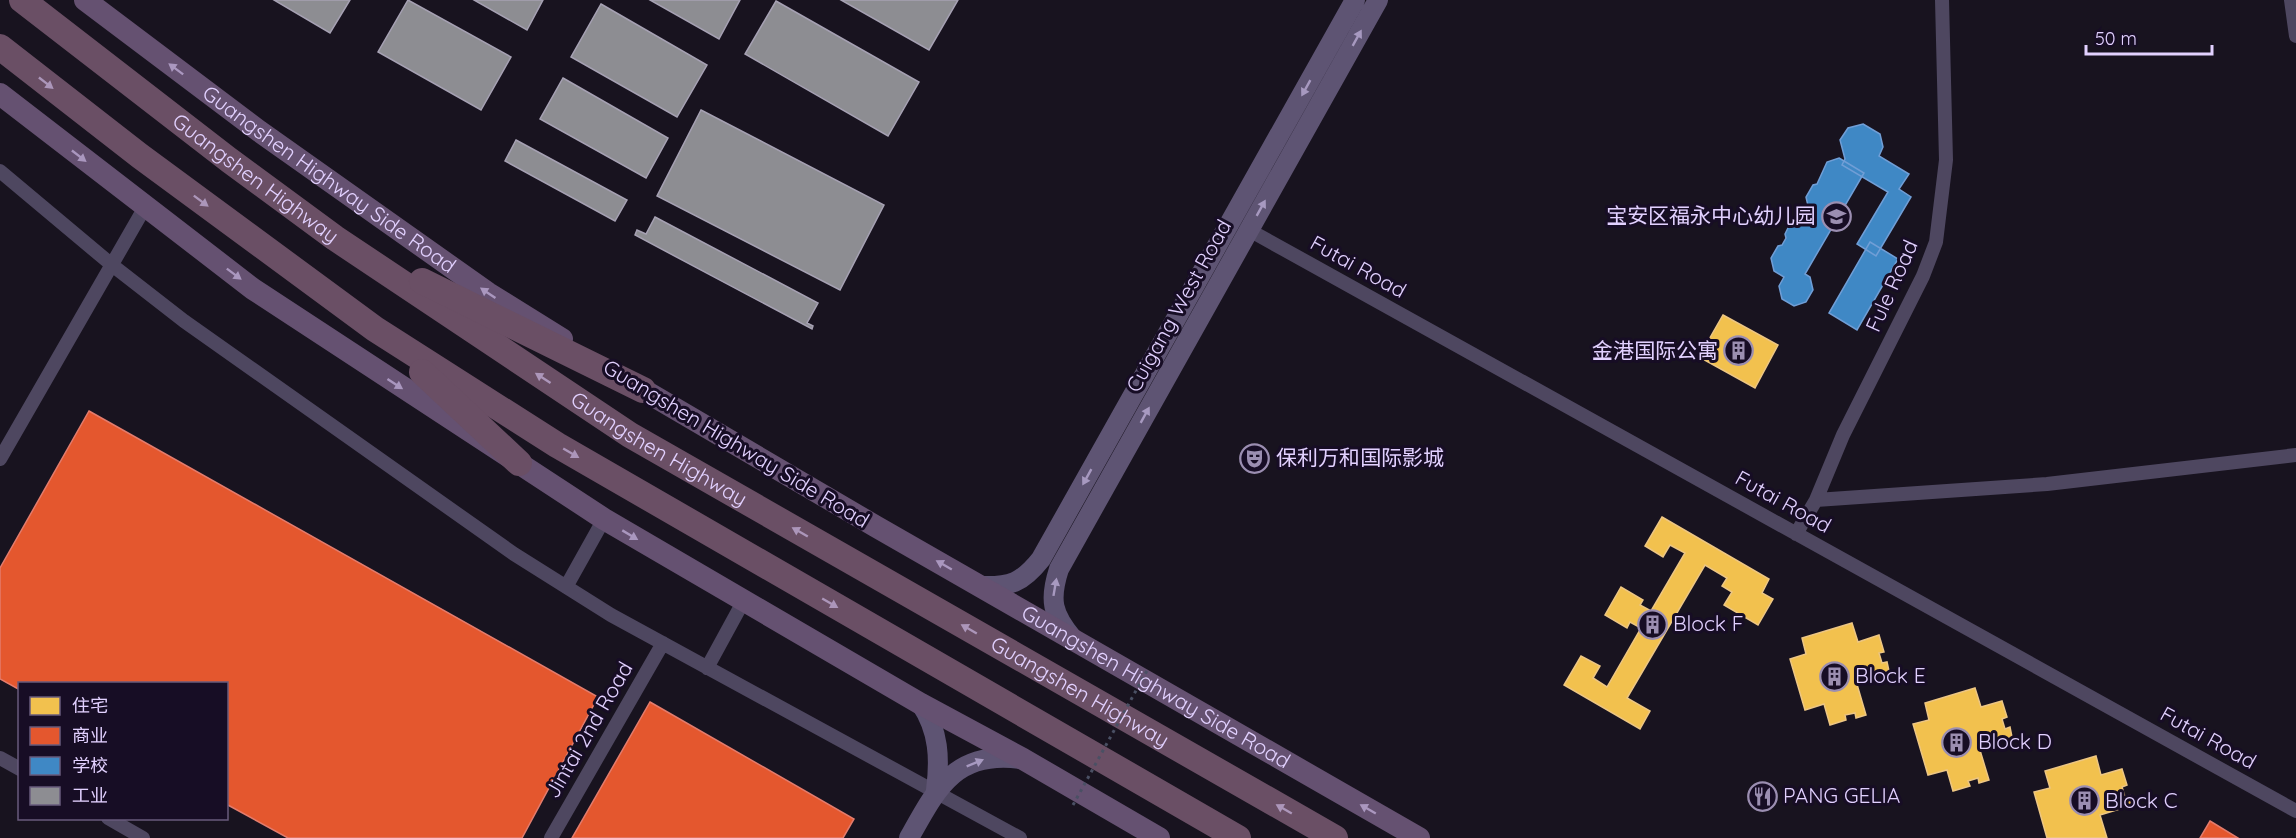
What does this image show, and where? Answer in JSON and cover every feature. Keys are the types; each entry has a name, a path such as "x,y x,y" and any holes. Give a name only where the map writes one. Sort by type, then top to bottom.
{"highway":[{"name":"Guangshen Highway","path":"22,0 219,153 335,238 630,435 1335,838"},
{"path":"0,47 140,156 375,329 557,445 1238,838"},
{"path":"335,238 643,390"},
{"path":"375,329 519,463"}],"main road":[{"name":"Guangshen Highway Side Road","path":"85,0 250,124 488,293 643,390 1419,838"},
{"name":"Cuigang West Road","path":"981,586 1000,587 1016,582 1030,572 1041,559 1355,0"},
{"name":"Cuigang West Road","path":"1073,639 1060,623 1053,607 1053,588 1059,569 1378,0"},
{"path":"0,94 253,289 604,519 921,705 1023,759 1159,838"},
{"path":"1063,519 1070,528 1081,529"},
{"path":"921,705 932,719 936,738 939,770 936,790"},
{"path":"909,838 936,790 957,771 979,759 1003,757 1023,759"}],"street":[{"name":"Fule Road","path":"1796,534 1816,500 1844,435 1923,276 1936,242 1946,160 1942,0"},
{"path":"2291,0 2296,36"},
{"path":"0,171 112,265 184,321 457,515 566,587 707,668 936,790 1020,838"},
{"path":"0,459 145,207"},
{"name":"Futai Road","path":"1249,230 2296,811"},
{"path":"1816,500 2047,484 2296,455"},
{"path":"566,587 604,519"},
{"path":"707,668 744,602"},
{"name":"Jintai 2nd Road","path":"551,838 663,643"},
{"path":"0,758 18,768"},
{"path":"110,820 143,838"}],"path":[{"path":"1073,805 1149,667"}],"building: 住宅":[{"name":"金港国际公寓","path":"1723,315 1778,345 1755,388 1699,357"},
{"name":"Block F","path":"1662,517 1769,579 1762,593 1773,599 1758,625 1724,605 1732,592 1722,586 1727,578 1705,565 1627,698 1650,711 1640,729 1564,685 1581,656 1600,666 1593,678 1607,687 1641,628 1630,622 1627,628 1605,615 1621,587 1643,600 1640,605 1651,611 1685,553 1670,545 1663,557 1645,546"},
{"name":"Block E","path":"1852,623 1858,642 1879,635 1884,652 1879,653 1882,663 1887,662 1889,671 1856,681 1866,715 1856,718 1855,713 1845,715 1846,720 1830,725 1824,704 1805,710 1790,659 1806,654 1802,638"},
{"name":"Block D","path":"1975,688 1981,707 2002,701 2007,717 2002,719 2005,729 2010,727 2012,737 1979,747 1989,780 1979,783 1978,778 1968,781 1970,786 1953,791 1947,770 1928,775 1913,724 1929,720 1925,703"},
{"name":"Block C","path":"2096,756 2101,775 2122,769 2127,785 2122,787 2125,797 2130,795 2133,805 2100,815 2107,838 2047,838 2034,792 2050,788 2045,771"}],"building: 商业":[{"path":"89,411 598,697 522,838 288,838 228,805 228,682 18,682 18,689 0,679 0,568"},
{"path":"650,702 854,819 843,838 572,838"},
{"path":"2210,821 2238,838 2200,838"}],"building: 学校":[{"path":"1863,124 1880,134 1883,147 1879,156 1909,174 1899,189 1911,197 1876,256 1857,244 1888,192 1842,165 1845,159 1840,140 1848,128"},
{"path":"1839,158 1864,173 1805,274 1810,277 1813,290 1806,302 1794,306 1782,299 1779,286 1784,277 1774,271 1771,258 1786,238 1785,234 1791,222 1804,219 1809,210 1806,197 1813,185 1817,184 1827,162"},
{"path":"1870,242 1898,259 1857,330 1829,313"}],"building: 工业":[{"path":"274,0 350,0 330,33"},
{"path":"408,0 511,57 481,110 378,52"},
{"path":"474,0 543,0 527,30"},
{"path":"650,0 740,0 719,39"},
{"path":"841,0 958,0 929,50"},
{"path":"776,1 919,82 888,136 745,54"},
{"path":"601,4 707,65 677,117 571,57"},
{"path":"563,78 668,138 646,178 540,119"},
{"path":"701,110 884,205 840,290 657,196"},
{"path":"516,140 627,200 615,221 505,161"},
{"path":"655,217 818,303 807,323 813,326 812,329 635,235 637,230 646,234"}],"place":[{"name":"宝安区福永中心幼儿园","path":"1837,216"},
{"name":"金港国际公寓","path":"1739,351"},
{"name":"保利万和国际影城","path":"1255,458"},
{"name":"Block F","path":"1652,624"},
{"name":"Block E","path":"1834,676"},
{"name":"Block D","path":"1957,742"},
{"name":"PANG GELIA","path":"1762,796"},
{"name":"Block C","path":"2084,801"}]}
